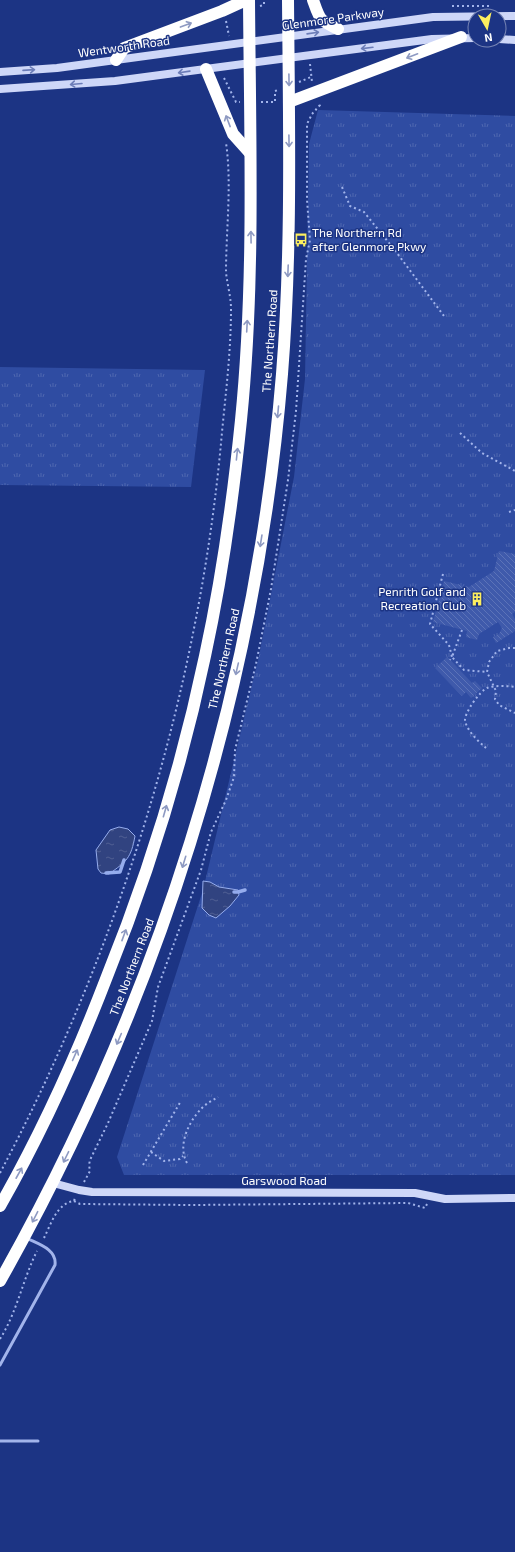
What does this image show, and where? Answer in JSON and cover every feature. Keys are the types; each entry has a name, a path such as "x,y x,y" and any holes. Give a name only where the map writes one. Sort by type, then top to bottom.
{"highway":[{"name":"The Northern Road","path":"0,1206 22,1169 62,1085 93,1015 120,944 151,858 185,739 205,657 221,574 233,492 246,361 251,252 250,42 247,0"},
{"path":"116,60 124,48 247,0"},
{"name":"The Northern Road","path":"0,1281 53,1183 98,1088 135,1003 154,952 200,812 237,668 252,595 270,485 282,374 288,281 290,205 288,0"},
{"path":"312,0 320,19 338,29"},
{"path":"289,102 461,37"},
{"path":"206,69 233,134 250,153"}],"street":[{"name":"Glenmore Parkway","path":"250,42 433,17 515,16"},
{"path":"0,89 115,81 432,39 467,37"},
{"name":"Wentworth Road","path":"0,72 57,68 250,42"},
{"name":"Garswood Road","path":"53,1183 92,1192 415,1193 446,1199 515,1198"}],"lane":[{"path":"0,1365 55,1265 54,1256 51,1252 24,1238"},
{"path":"0,1441 38,1441"}],"path":[{"path":"264,0 264,5"},
{"path":"226,19 229,36"},
{"path":"310,62 312,84"},
{"path":"221,81 226,74"},
{"path":"224,78 236,102"},
{"path":"303,81 312,78"},
{"path":"275,91 275,102"},
{"path":"0,1173 32,1111 61,1047 116,909 140,836 182,684 210,543 219,466 227,374 231,310 226,274 228,167 225,138"},
{"path":"342,187 350,206 364,212 444,316"},
{"path":"460,433 482,453 515,471"},
{"path":"509,512 515,510"},
{"path":"443,574 430,624 449,645 452,657 464,670 487,672"},
{"path":"450,660 462,630"},
{"path":"515,648 497,651 489,662 487,672 496,691 495,699 499,705 515,713"},
{"path":"486,748 473,735 465,720 467,710 485,689 493,686 515,687"},
{"path":"187,1163 183,1156 185,1138 190,1124 203,1108 218,1097"},
{"path":"143,1165 181,1101"},
{"path":"150,1152 164,1161 180,1159 183,1156"}],"green space":[{"path":"318,110 515,116 515,1175 124,1175 117,1157 203,890 259,656 294,477 305,379 309,144"},
{"path":"0,367 205,370 191,487 0,485"}],"water":[{"path":"119,827 128,829 135,836 132,849 124,862 115,870 109,874 101,873 98,869 96,850 110,830"},
{"path":"203,881 210,882 219,887 238,890 239,895 230,906 216,918 209,915 202,908"}],"building":[{"name":"Penrith Golf and Recreation Club","path":"499,551 515,554 515,612 512,614 515,619 515,631 496,643 493,637 499,634 502,628 498,622 479,634 477,640 466,637 467,631 433,622 444,581 469,587 494,571"},
{"path":"447,657 472,683 475,681 482,688 471,698 466,692 462,696 435,668"}],"waterway":[{"path":"106,873 120,872 124,860"},
{"path":"234,892 245,890"}],"place":[{"name":"The Northern Rd after Glenmore Pkwy","path":"301,240"},
{"name":"Penrith Golf and Recreation Club","path":"477,599"}]}
